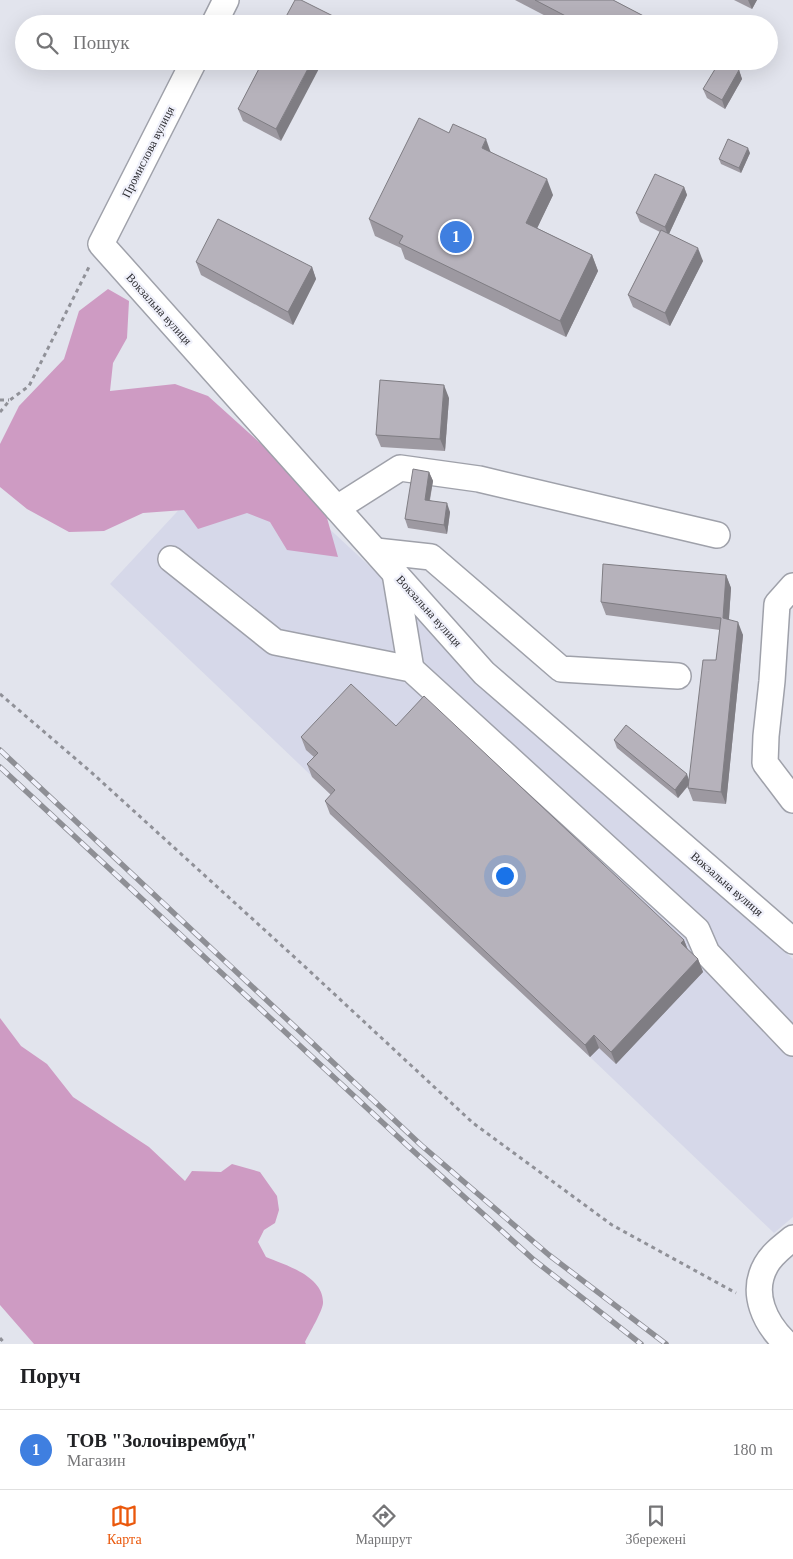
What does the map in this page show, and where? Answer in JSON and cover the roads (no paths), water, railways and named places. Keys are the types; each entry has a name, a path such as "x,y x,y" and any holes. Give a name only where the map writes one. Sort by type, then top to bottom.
{"street":[{"path":"218,15 226,0"},
{"name":"Промислова вулиця","path":"101,244 189,70"},
{"name":"Вокзальна вулиця","path":"101,244 484,673 793,941"},
{"path":"337,508 400,468 479,478 717,535"},
{"path":"376,552 431,557 561,668 678,676"},
{"path":"171,559 275,642 411,669 697,930 707,953 793,1043"},
{"path":"395,573 411,669"},
{"path":"793,586 777,604 765,763 793,800"},
{"path":"787,1344 769,1322 761,1306 759,1292 761,1276 767,1264 793,1238"}],"railway":[{"path":"0,750 421,1145 549,1255 666,1344"},
{"path":"0,767 410,1148 534,1260 641,1344"}],"place":[{"name":"ТОВ \"Золочіврембуд\"","path":"456,237"}]}
